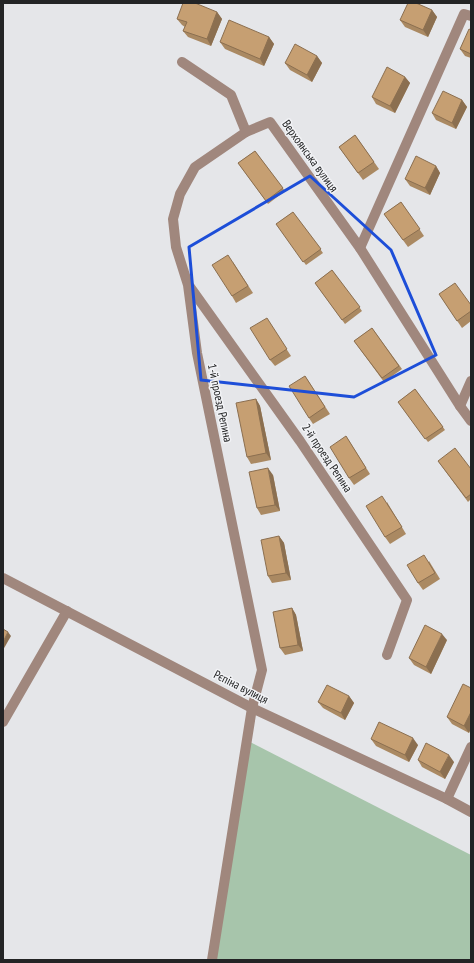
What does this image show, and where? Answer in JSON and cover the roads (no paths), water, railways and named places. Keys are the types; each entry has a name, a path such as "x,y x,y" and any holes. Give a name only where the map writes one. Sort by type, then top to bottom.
{"street":[{"path":"360,248 468,15"},
{"path":"182,62 231,95 246,132"},
{"name":"Верхоянська вулиця","path":"246,132 270,122 360,248 471,421"},
{"name":"1-й проезд Репина","path":"212,960 252,708 262,670 197,353 188,285 176,247 173,219 180,194 195,167 246,132"},
{"name":"2-й проезд Репина","path":"188,285 300,441 407,600 387,655"},
{"path":"460,406 471,382"},
{"name":"Рєпіна вулиця","path":"3,578 67,610 252,708 447,799 471,812"},
{"path":"3,722 67,610"},
{"path":"447,799 471,747"}]}
